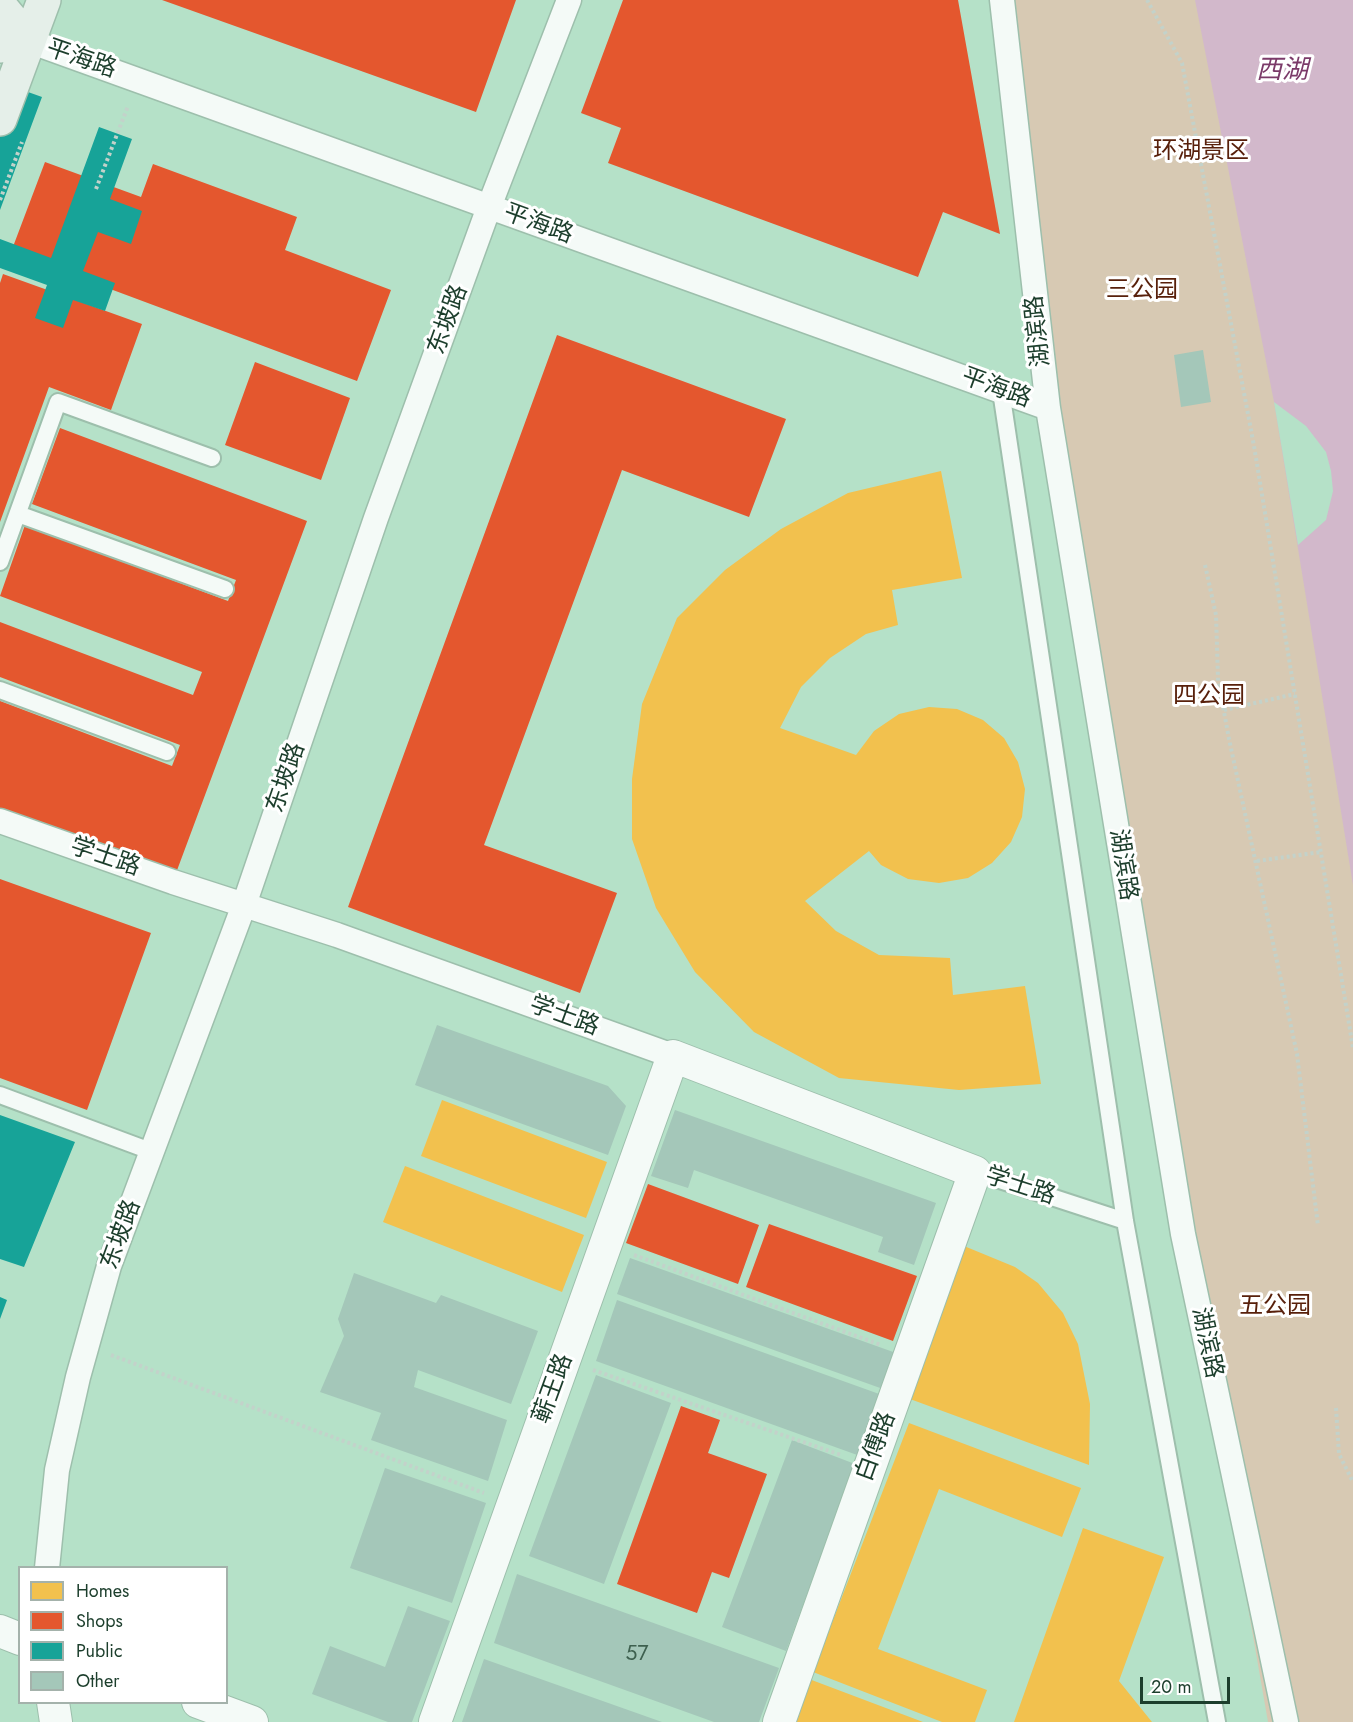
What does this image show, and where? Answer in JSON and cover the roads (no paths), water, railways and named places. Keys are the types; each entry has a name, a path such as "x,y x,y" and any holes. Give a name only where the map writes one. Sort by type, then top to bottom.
{"main road":[{"path":"0,119 14,44 44,0"},
{"name":"平海路","path":"0,6 14,44"}],"street":[{"name":"东坡路","path":"47,1566 57,1470 87,1345 109,1266 244,904 376,518 489,207 569,0"},
{"name":"湖滨路","path":"1002,0 1048,408 1183,1234 1286,1722"},
{"name":"平海路","path":"14,44 489,207 1048,408"},
{"name":"学士路","path":"0,820 173,882 337,935 674,1056 975,1172"},
{"name":"蕲王路","path":"435,1722 674,1056"},
{"name":"白傅路","path":"779,1722 975,1172"},
{"path":"0,1631 18,1637"},
{"path":"53,1704 56,1722"},
{"path":"203,1704 252,1722"}],"lane":[{"path":"1001,391 1125,1221 1216,1722"},
{"path":"0,562 58,402 212,458"},
{"path":"18,514 225,589"},
{"path":"0,690 167,752"},
{"path":"0,1095 153,1152"},
{"name":"学士路","path":"975,1172 1125,1221"}],"water":[{"name":"西湖","path":"1195,0 1353,0 1353,885 1274,402"}],"park label":[{"name":"环湖景区","path":"1201,152"},
{"name":"三公园","path":"1142,291"},
{"name":"四公园","path":"1209,697"},
{"name":"五公园","path":"1275,1307"}]}
